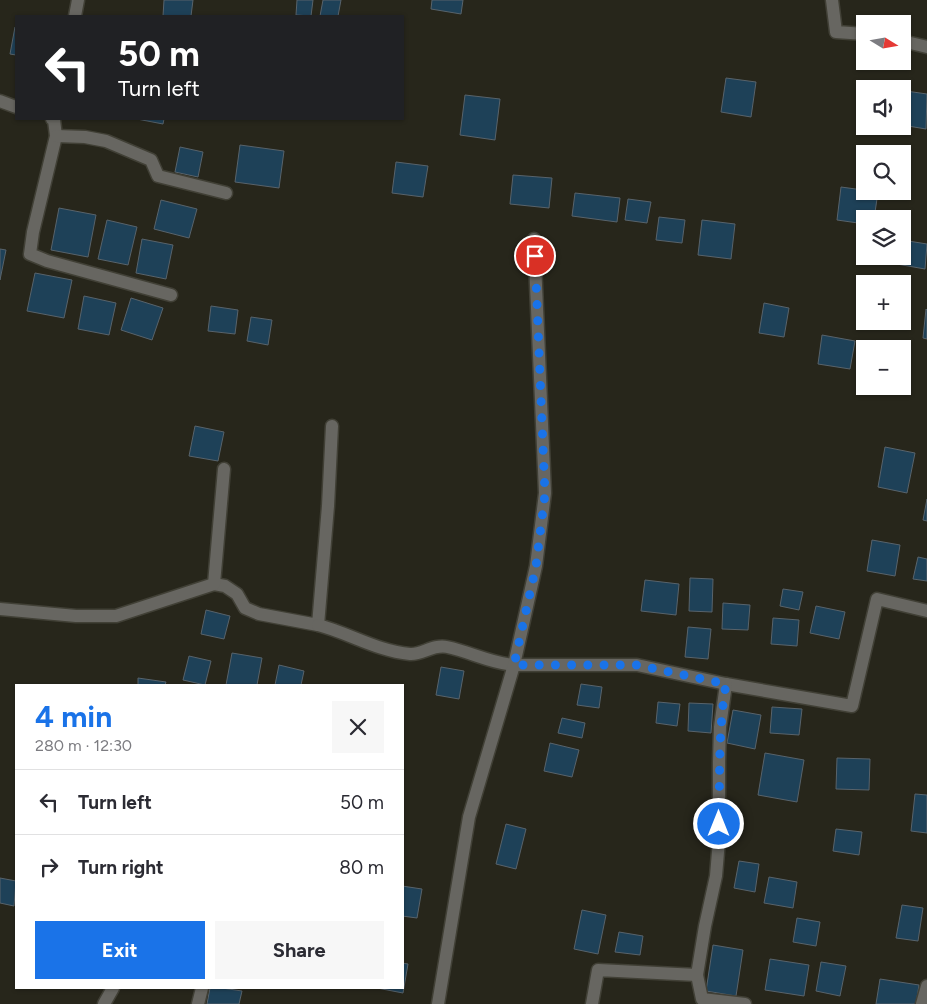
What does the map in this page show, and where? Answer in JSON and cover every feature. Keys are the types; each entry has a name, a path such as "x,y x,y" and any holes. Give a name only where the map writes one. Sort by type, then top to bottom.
{"street":[{"path":"75,15 78,0"},
{"path":"832,0 836,32 856,33"},
{"path":"911,43 927,47"},
{"path":"0,101 15,107"},
{"path":"54,120 56,136 33,232 30,254 47,261 171,295"},
{"path":"56,136 85,137 106,141 151,160 158,176 226,193"},
{"path":"438,1004 469,817 514,665 536,566 545,494 534,239"},
{"path":"318,625 328,506 332,426"},
{"path":"214,584 224,470"},
{"path":"0,609 76,616 116,616 214,584 225,586 237,594 245,608 259,614 338,630 359,641 386,650 412,654 430,648 445,647 498,664 514,665 637,665 726,684 852,706 877,599 927,611"},
{"path":"726,684 721,718 719,840 716,876 697,976 702,1002 745,1004"},
{"path":"592,1004 598,970 697,976"},
{"path":"922,1004 927,986"},
{"path":"104,1004 113,989"},
{"path":"198,1004 202,989"}],"building":[{"path":"164,0 193,0 191,15 163,15"},
{"path":"297,0 313,0 311,15 296,15"},
{"path":"323,0 341,0 338,15 320,15"},
{"path":"432,0 463,0 461,14 431,9"},
{"path":"15,27 15,55 10,54"},
{"path":"726,78 756,82 751,117 721,112"},
{"path":"911,92 927,94 926,129 911,126"},
{"path":"465,95 500,99 495,140 460,135"},
{"path":"142,120 164,120 163,124"},
{"path":"240,145 284,151 279,188 235,182"},
{"path":"180,147 203,152 198,177 175,172"},
{"path":"396,162 428,166 423,197 392,193"},
{"path":"513,175 552,178 549,208 510,204"},
{"path":"841,187 856,189 856,200 877,200 875,210 856,210 856,223 837,220"},
{"path":"575,193 620,198 617,222 572,216"},
{"path":"628,199 651,202 647,223 625,220"},
{"path":"161,200 197,209 189,238 154,229"},
{"path":"59,208 96,215 88,257 51,250"},
{"path":"659,217 685,220 682,243 656,240"},
{"path":"107,220 137,227 128,265 98,259"},
{"path":"702,220 735,224 731,259 698,255"},
{"path":"142,239 173,245 166,279 136,273"},
{"path":"911,241 927,244 925,269 902,265 911,265"},
{"path":"0,249 6,250 0,280"},
{"path":"35,273 72,280 64,318 27,311"},
{"path":"84,296 116,303 109,335 78,329"},
{"path":"131,298 163,308 152,340 121,330"},
{"path":"764,303 789,308 784,337 759,333"},
{"path":"211,306 238,310 235,334 208,331"},
{"path":"927,310 927,339 923,338"},
{"path":"251,317 272,320 268,345 247,341"},
{"path":"822,335 855,341 850,369 818,364"},
{"path":"195,426 224,432 218,461 189,456"},
{"path":"885,447 915,453 907,493 878,487"},
{"path":"927,499 927,521 923,520"},
{"path":"872,540 900,545 895,576 867,571"},
{"path":"918,557 927,559 927,581 913,579"},
{"path":"690,578 713,579 712,612 689,611"},
{"path":"645,580 679,584 676,615 641,611"},
{"path":"783,589 803,592 799,610 780,606"},
{"path":"723,603 750,605 748,630 722,629"},
{"path":"816,606 845,612 839,639 810,633"},
{"path":"206,610 230,616 224,639 201,634"},
{"path":"773,618 799,620 797,646 771,644"},
{"path":"688,627 711,629 708,659 685,657"},
{"path":"232,653 262,658 257,684 226,684"},
{"path":"189,656 211,661 205,684 183,680"},
{"path":"279,665 304,671 301,684 275,684"},
{"path":"441,667 464,671 459,699 436,695"},
{"path":"138,678 166,682 165,684 138,684"},
{"path":"581,684 602,687 599,708 577,705"},
{"path":"658,702 680,704 677,726 656,723"},
{"path":"689,703 713,704 711,733 688,731"},
{"path":"772,707 802,709 799,735 770,733"},
{"path":"733,710 761,715 755,749 727,743"},
{"path":"562,718 585,723 582,738 558,733"},
{"path":"550,743 579,750 572,777 544,771"},
{"path":"765,753 804,760 797,802 758,795"},
{"path":"837,758 870,759 869,790 836,789"},
{"path":"915,794 927,795 927,833 911,831"},
{"path":"506,824 526,829 516,869 496,864"},
{"path":"836,829 862,832 859,855 833,851"},
{"path":"739,861 759,864 755,892 734,888"},
{"path":"769,877 797,882 793,908 764,903"},
{"path":"0,878 15,881 14,906 0,903"},
{"path":"404,886 422,889 417,918 404,916"},
{"path":"902,905 923,908 918,941 896,938"},
{"path":"582,910 606,915 598,954 574,949"},
{"path":"797,918 820,922 816,946 793,942"},
{"path":"619,932 643,936 640,955 615,952"},
{"path":"713,945 743,950 736,996 706,991"},
{"path":"770,959 809,965 804,996 765,990"},
{"path":"821,962 846,966 840,996 816,991"},
{"path":"404,963 408,964 404,987"},
{"path":"880,979 919,985 916,1004 876,1004"},
{"path":"210,989 242,991 239,1004 207,1004"},
{"path":"382,989 404,989 403,993"}],"route":[{"path":"535,256 545,494 536,566 514,665 637,665 726,684 720,727 719,824"}]}
